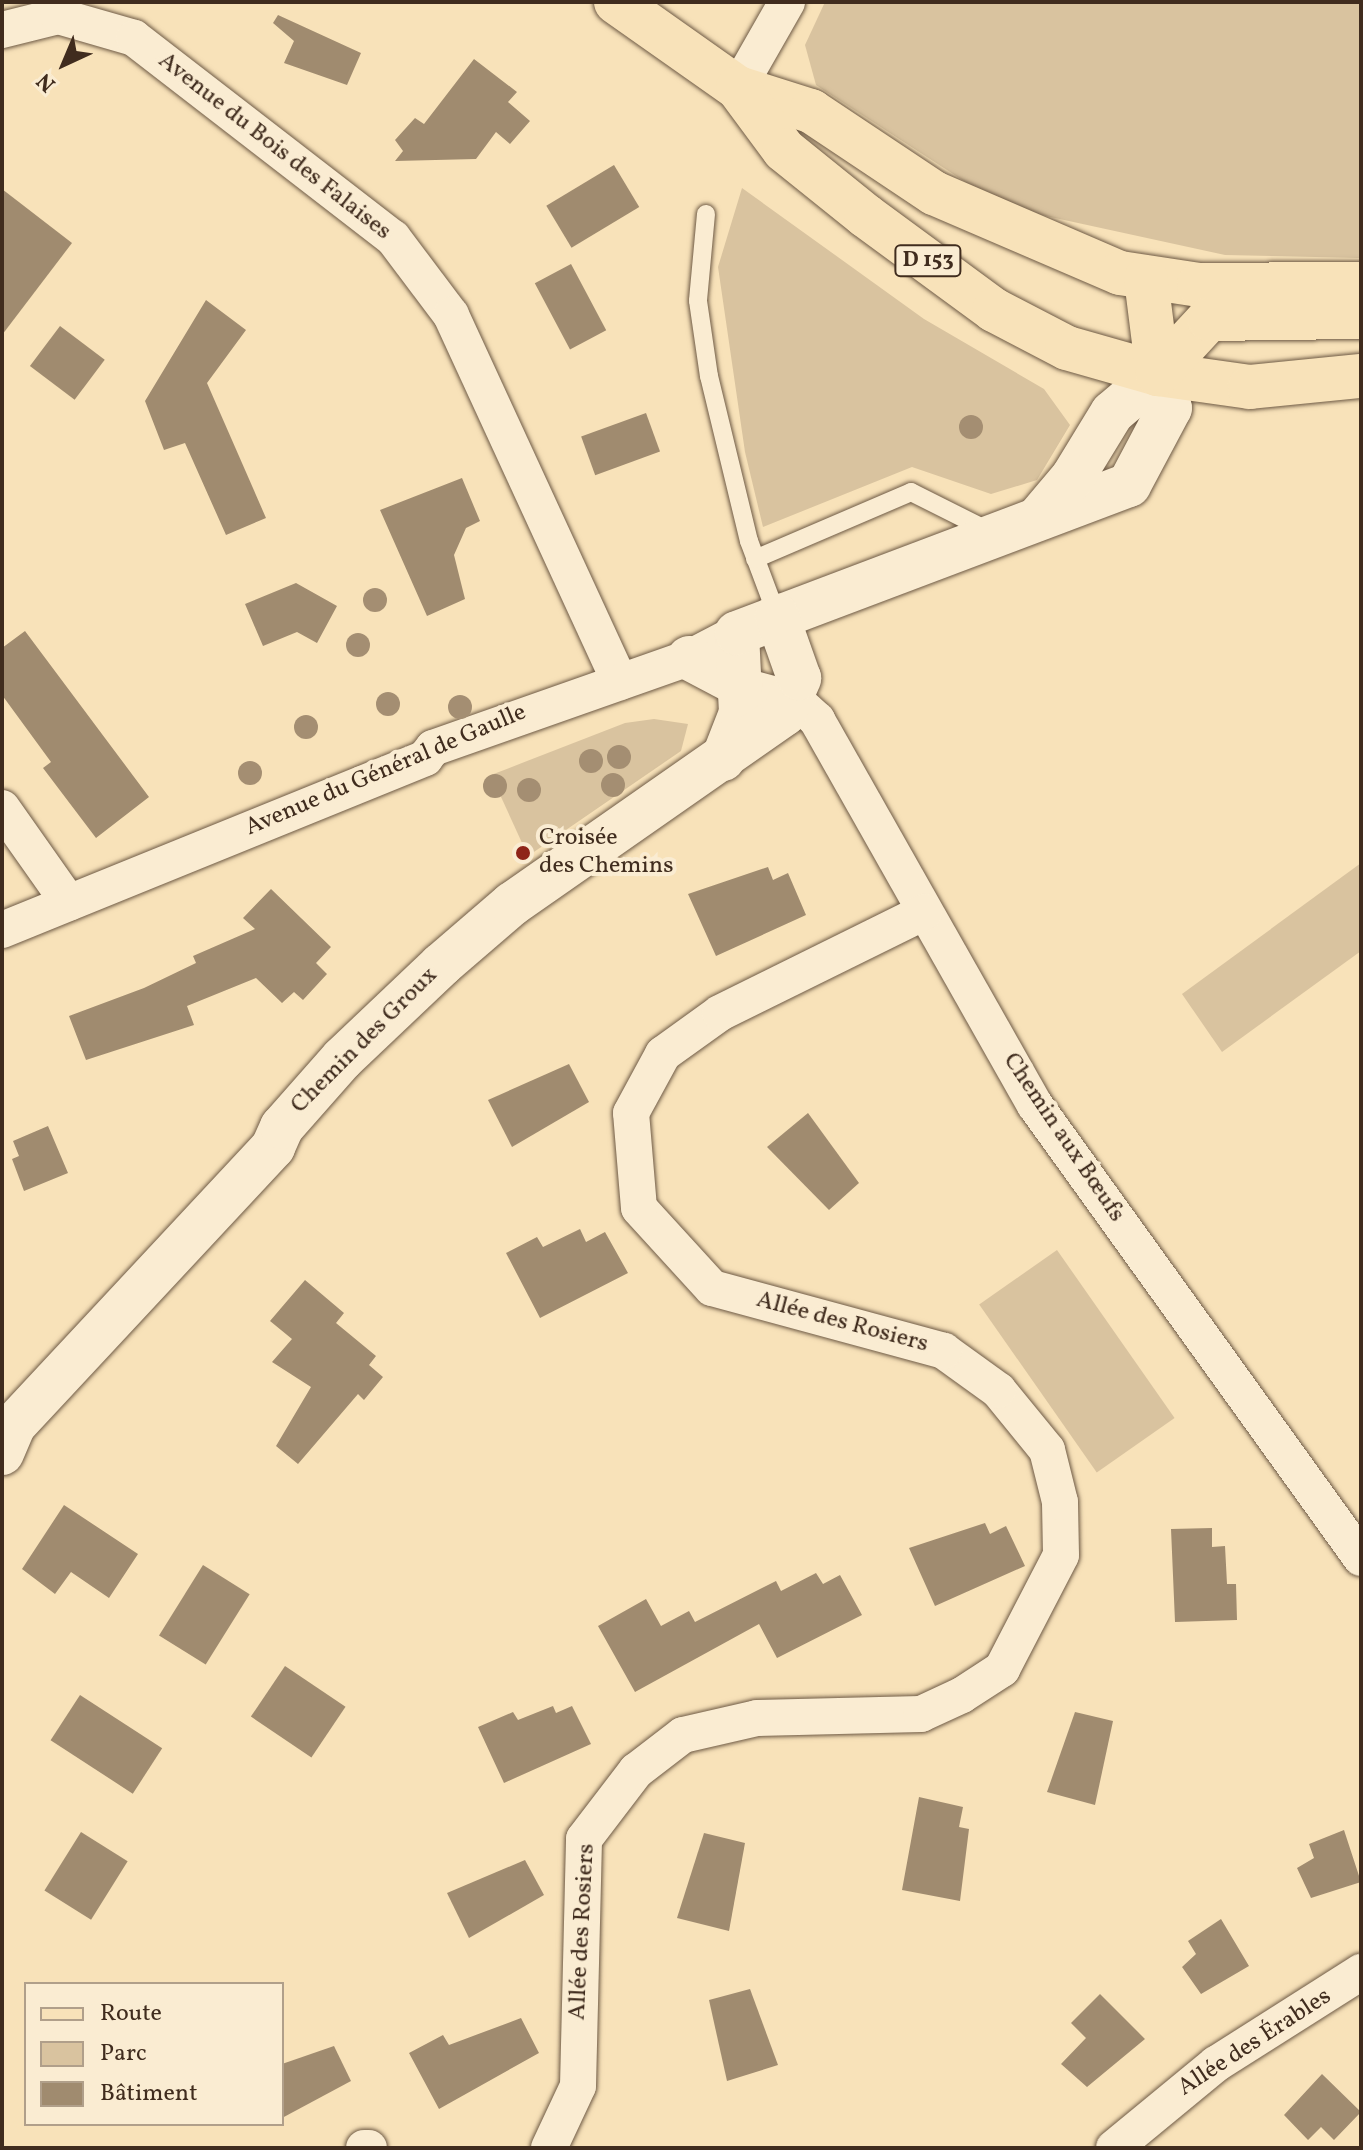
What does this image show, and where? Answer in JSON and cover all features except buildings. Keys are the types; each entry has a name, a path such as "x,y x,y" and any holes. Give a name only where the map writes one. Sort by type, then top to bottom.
{"main road":[{"name":"D 153","path":"616,2 738,88 811,111 934,193 1146,279 1199,285 1361,284"},
{"name":"D 153","path":"738,88 784,150 994,310 1067,348 1158,374 1250,387 1361,376"},
{"path":"1146,279 1158,374"},
{"path":"1158,374 1209,319 1361,317"}],"street":[{"path":"738,88 787,2"},
{"name":"Avenue du Bois des Falaises","path":"2,30 58,16 134,38 393,238 451,315 620,682"},
{"name":"Avenue du Général de Gaulle","path":"2,930 425,758 433,748 689,658 777,616 1040,516 1073,477 1112,413 1158,374"},
{"path":"689,658 740,685 795,700 797,664 777,616"},
{"path":"723,759 738,729 740,685 737,633"},
{"name":"Chemin des Groux","path":"2,1453 14,1425 263,1159 282,1127 353,1048 512,904 723,759 795,700"},
{"name":"Chemin aux Bœufs","path":"795,700 831,742 1035,1105 1361,1558"},
{"path":"2,808 69,903"},
{"name":"Allée des Rosiers","path":"549,2148 578,2086 584,1839 636,1771 683,1735 757,1718 921,1714 962,1695 1002,1669 1061,1555 1060,1502 1047,1450 998,1390 944,1351 712,1288 639,1208 631,1113 663,1054 720,1013 924,912"},
{"name":"Allée des Érables","path":"1114,2148 1216,2064 1361,1972"}],"lane":[{"path":"706,214 698,301 726,459 755,559 777,616"},
{"path":"755,559 911,492 995,534"}],"green space":[{"path":"825,2 1361,2 1361,258 1225,255 1004,207 816,85 805,45"},
{"path":"742,188 924,319 1044,389 1070,425 1037,480 991,494 912,467 763,527 745,452 718,267"},
{"path":"654,719 688,724 681,751 528,856 491,775 625,723"},
{"path":"1361,863 1361,951 1222,1052 1182,994"},
{"path":"1057,1250 1175,1418 1097,1472 979,1304"}],"place":[{"name":"Croisée des Chemins","path":"523,853"}]}
